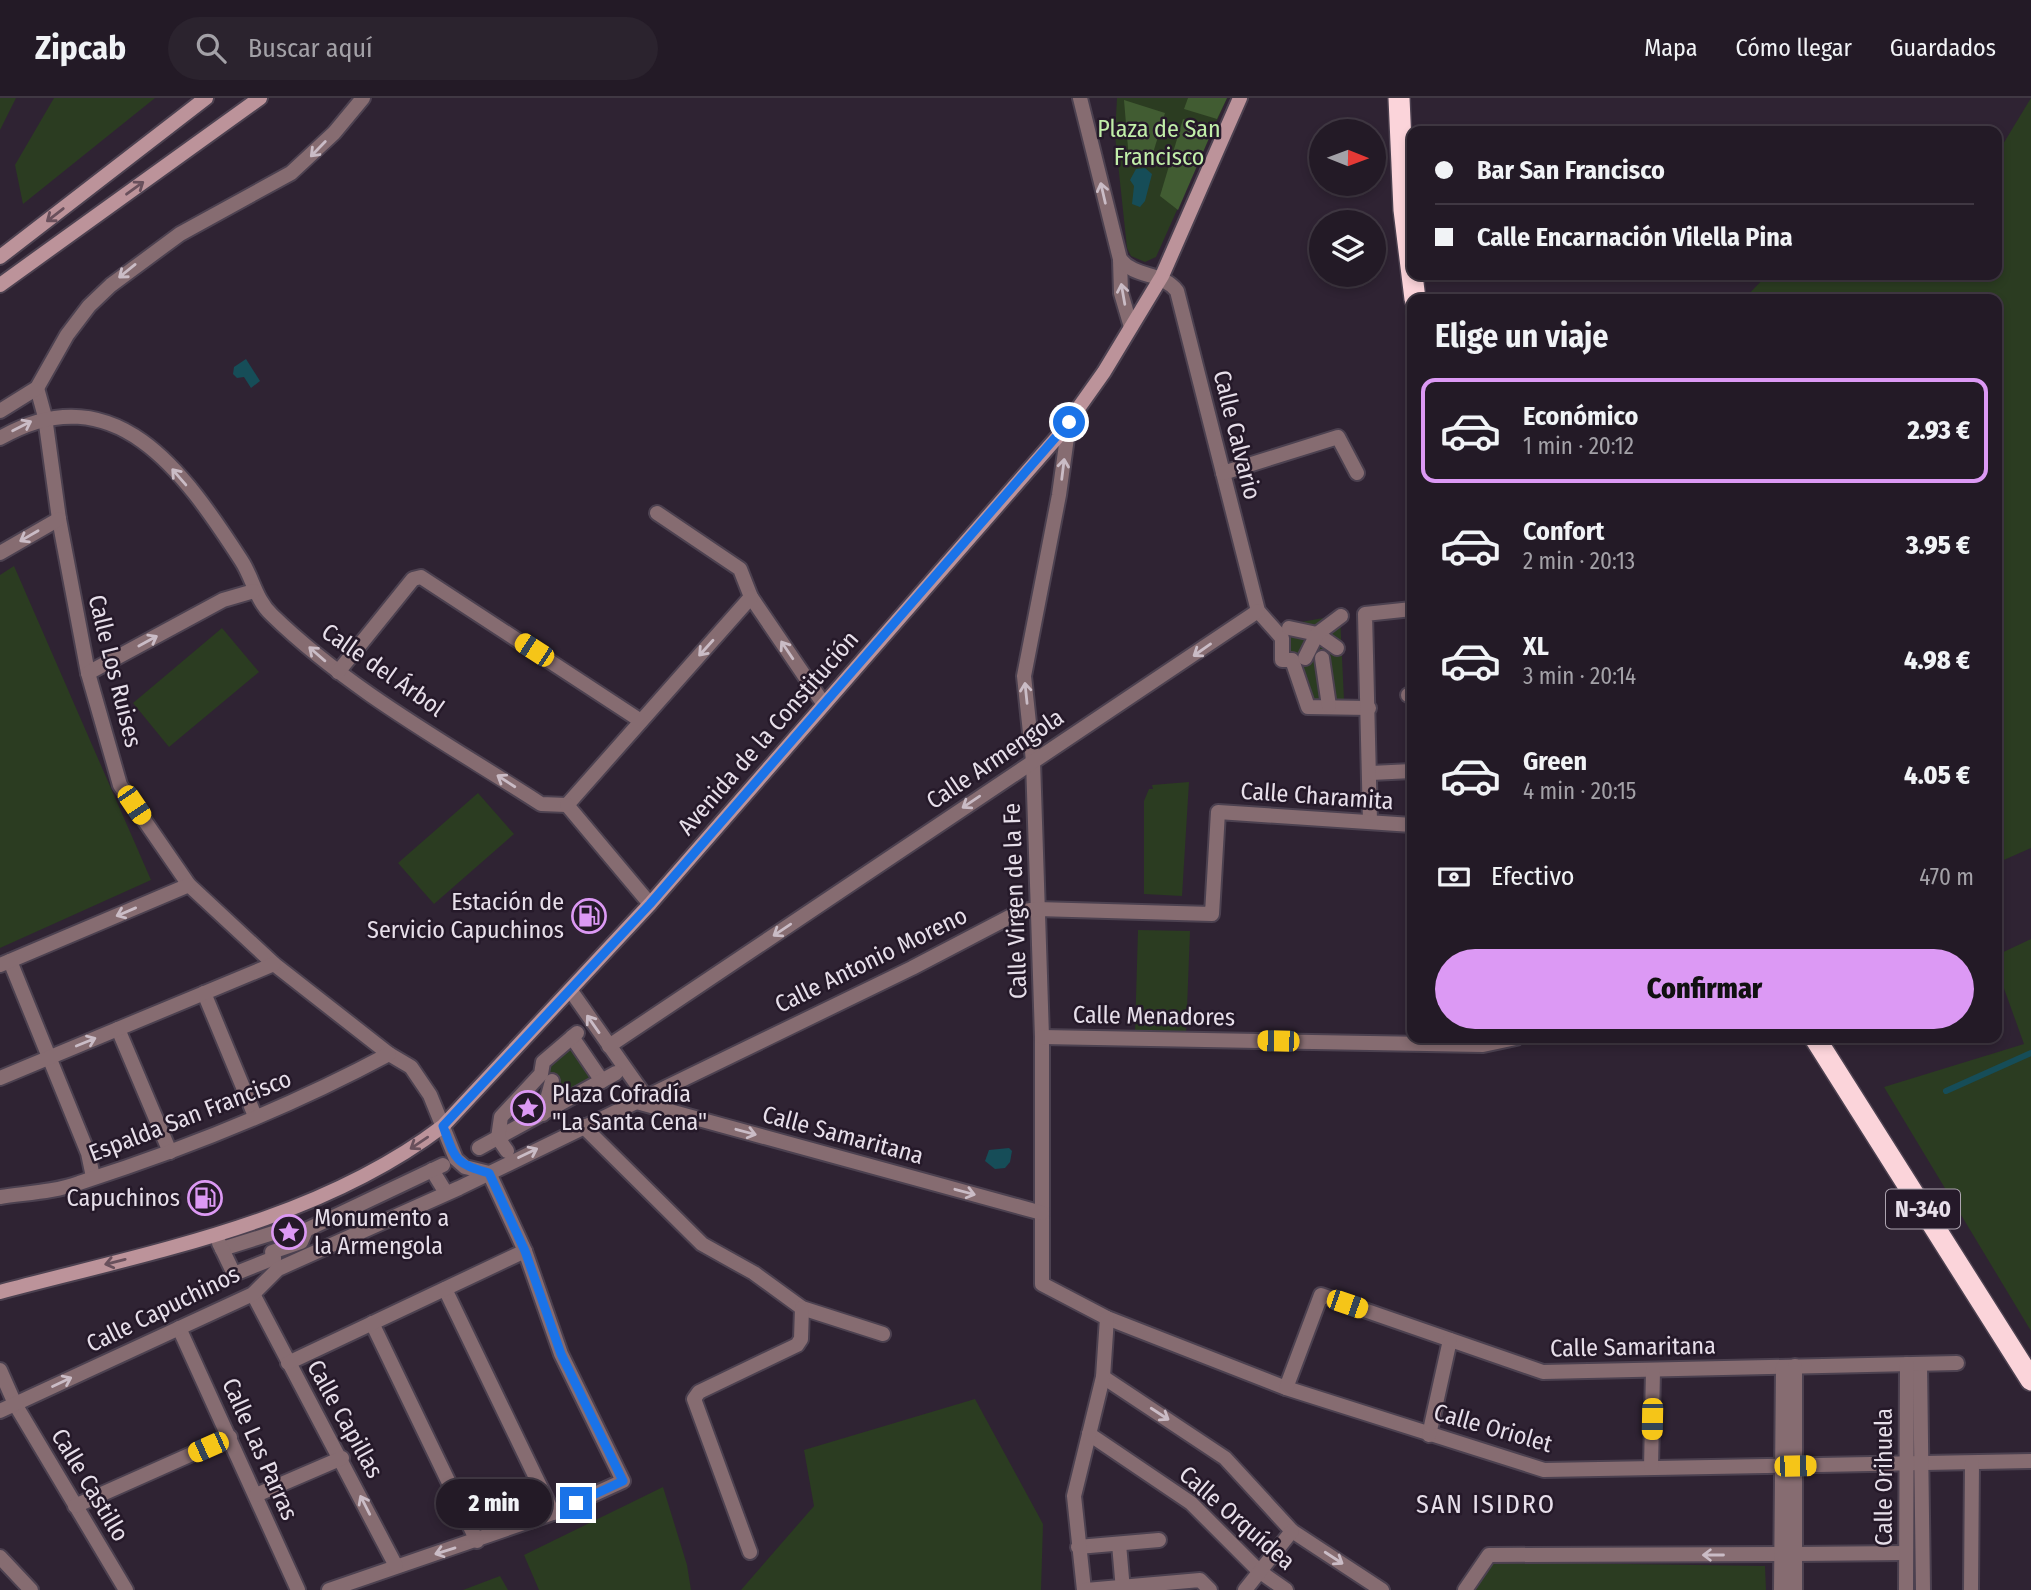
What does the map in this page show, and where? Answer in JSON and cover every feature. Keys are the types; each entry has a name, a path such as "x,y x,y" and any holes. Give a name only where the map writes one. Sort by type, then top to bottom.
{"highway":[{"path":"1399,98 1407,234"},
{"name":"N-340","path":"1818,1043 2031,1380"}],"street":[{"path":"0,257 206,98"},
{"path":"0,285 260,98"},
{"path":"0,411 37,388 67,335 89,306 111,285 180,234 291,173 334,133 363,98"},
{"path":"1080,98 1120,259 1121,293 1131,327"},
{"name":"Avenida de la Constitución","path":"0,1292 181,1245 266,1218 328,1192 408,1151 443,1126 650,904 1069,422 1161,276 1240,98"},
{"path":"1120,259 1134,271 1161,276"},
{"name":"Calle Calvario","path":"1161,276 1177,291 1258,611"},
{"name":"Calle Los Ruises","path":"37,388 45,417 59,519 88,673 120,785 189,885 274,964 389,1054 411,1067 419,1077 443,1126 456,1159 465,1167 489,1173"},
{"name":"Calle del Árbol","path":"45,417 85,416 114,424 156,451 215,520 244,564 254,591 271,615 338,672 541,804 567,805"},
{"path":"0,438 30,421 45,417"},
{"name":"Calle Virgen de la Fe","path":"1042,1213 1042,1037 1032,761 1024,676 1059,495 1069,422"},
{"path":"1223,473 1338,438 1357,473"},
{"path":"657,513 733,562 746,578 751,597 823,703"},
{"path":"0,552 59,519"},
{"path":"338,672 412,579 421,577 642,721"},
{"path":"88,673 223,600 254,591"},
{"path":"650,904 567,805 751,597"},
{"path":"1370,822 1371,773 1365,614 1407,610"},
{"path":"1258,611 1282,638 1282,660 1292,660 1308,707 1369,708"},
{"name":"Calle Armengola","path":"609,1046 1258,611"},
{"path":"1306,663 1322,660 1337,651 1317,634 1294,629 1304,658 1317,634 1341,617"},
{"path":"1317,634 1325,683 1336,706"},
{"path":"1371,773 1407,771"},
{"name":"Calle Charamita","path":"1212,914 1218,812 1407,825"},
{"path":"93,1177 88,1153 49,1057 5,963 189,885"},
{"name":"Calle Antonio Moreno","path":"638,1098 912,968 1000,921 1037,909 1212,914"},
{"path":"0,1077 274,964"},
{"path":"571,991 609,1046 638,1098"},
{"path":"204,993 255,1116"},
{"path":"118,1029 170,1152"},
{"path":"507,1151 498,1138 501,1107 541,1074 543,1062 575,1035 584,1061 602,1081"},
{"name":"Calle Menadores","path":"1042,1037 1407,1041"},
{"name":"Calle Menadores","path":"1467,1043 1492,1043"},
{"name":"Espalda San Francisco","path":"0,1197 61,1187 170,1152 321,1090 389,1054"},
{"path":"479,1148 543,1114 577,1091 616,1073"},
{"path":"543,1114 552,1081"},
{"name":"Calle Capuchinos","path":"0,1410 253,1294 278,1269 489,1173 638,1098"},
{"name":"Calle Samaritana","path":"638,1098 1042,1213"},
{"path":"583,1126 702,1244 754,1273 802,1308 883,1334"},
{"path":"306,1230 301,1242 234,1274 221,1246 253,1240 286,1229 306,1230 438,1167 443,1188"},
{"path":"329,1590 554,1513 623,1481 561,1354 525,1251 489,1173"},
{"name":"Calle Oriolet","path":"1042,1213 1042,1284 1107,1318 1286,1388 1544,1470 2031,1461"},
{"path":"268,1235 273,1257"},
{"path":"253,1240 258,1264"},
{"path":"288,1363 525,1251"},
{"path":"445,1289 554,1513"},
{"name":"Calle Capillas","path":"253,1294 288,1363 342,1458 396,1566"},
{"name":"Calle Samaritana","path":"1286,1388 1321,1296 1543,1372 1958,1363"},
{"path":"750,1552 694,1399 699,1392 797,1345 801,1339 802,1308"},
{"path":"1107,1318 1103,1377 1074,1496 1085,1590 1165,1587 1200,1580 1210,1590"},
{"path":"372,1323 477,1541"},
{"name":"Calle Las Parras","path":"179,1328 298,1590"},
{"path":"1429,1435 1450,1340"},
{"name":"Calle Orihuela","path":"1906,1590 1906,1553 1914,1464 1914,1364"},
{"path":"1781,1590 1788,1555 1789,1366"},
{"name":"Calle Castillo","path":"0,1370 15,1404 127,1590"},
{"path":"1651,1468 1653,1370"},
{"path":"1103,1377 1225,1458 1292,1531 1382,1590"},
{"name":"Calle Orquídea","path":"1089,1434 1191,1503 1259,1571 1286,1590"},
{"path":"75,1506 230,1437"},
{"path":"256,1495 342,1458"},
{"path":"1971,1590 1972,1463"},
{"path":"1914,1464 1923,1590"},
{"path":"1245,1590 1292,1531"},
{"path":"1078,1547 1159,1540"},
{"path":"1119,1544 1123,1588"},
{"path":"1465,1590 1489,1555 1906,1553"},
{"path":"1788,1555 1795,1590"},
{"path":"0,1557 31,1590"}],"green space":[{"path":"0,98 16,98 0,130"},
{"path":"54,98 155,98 23,204 15,165"},
{"name":"Plaza de San Francisco","path":"1117,98 1227,98 1156,257 1145,262 1131,256 1127,248 1115,135"},
{"path":"1188,98 1227,98 1217,119 1184,109"},
{"path":"2031,98 2031,848 2002,861 2002,294 1749,294 1762,280 2002,280 2002,146"},
{"path":"1124,100 1165,113 1151,160 1129,160"},
{"path":"1183,119 1213,129 1178,210 1160,196"},
{"path":"14,566 151,880 0,948 0,575"},
{"path":"1340,615 1344,700 1311,704 1289,655 1290,624"},
{"path":"222,628 259,672 169,747 133,703"},
{"path":"1189,782 1182,896 1144,894 1144,801 1149,789 1153,789 1152,785"},
{"path":"478,793 514,834 434,904 398,863"},
{"path":"1138,930 1190,931 1186,1035 1135,1033"},
{"path":"2031,939 2031,1331 1884,1087 2024,1044 2002,983 2002,953"},
{"path":"573,1048 591,1080 559,1097 543,1062"},
{"path":"975,1399 1043,1524 1041,1590 741,1590 814,1506 804,1450"},
{"path":"663,1487 687,1565 691,1590 539,1590 524,1555"},
{"path":"1494,1562 1765,1566 1766,1590 1475,1590"},
{"path":"500,1576 508,1590 463,1590"}],"water":[{"path":"1145,168 1152,174 1145,201 1140,207 1132,204 1134,186 1130,180 1136,169"},
{"path":"246,359 260,381 251,388 244,377 237,378 233,374 234,367"},
{"path":"1009,1148 1012,1151 1010,1162 1005,1168 995,1169 985,1161 989,1150"}],"waterway":[{"path":"1946,1091 2031,1053"}],"place":[{"name":"Estación de Servicio Capuchinos","path":"589,916"},
{"name":"Plaza Cofradía \"La Santa Cena\"","path":"528,1108"},
{"name":"Capuchinos","path":"205,1198"},
{"name":"Monumento a la Armengola","path":"289,1232"}],"district":[{"name":"SAN ISIDRO","path":"1486,1504"}],"route":[{"path":"576,1503 623,1481 561,1354 525,1251 489,1173 465,1167 456,1159 443,1126 650,904 1069,422"}]}
